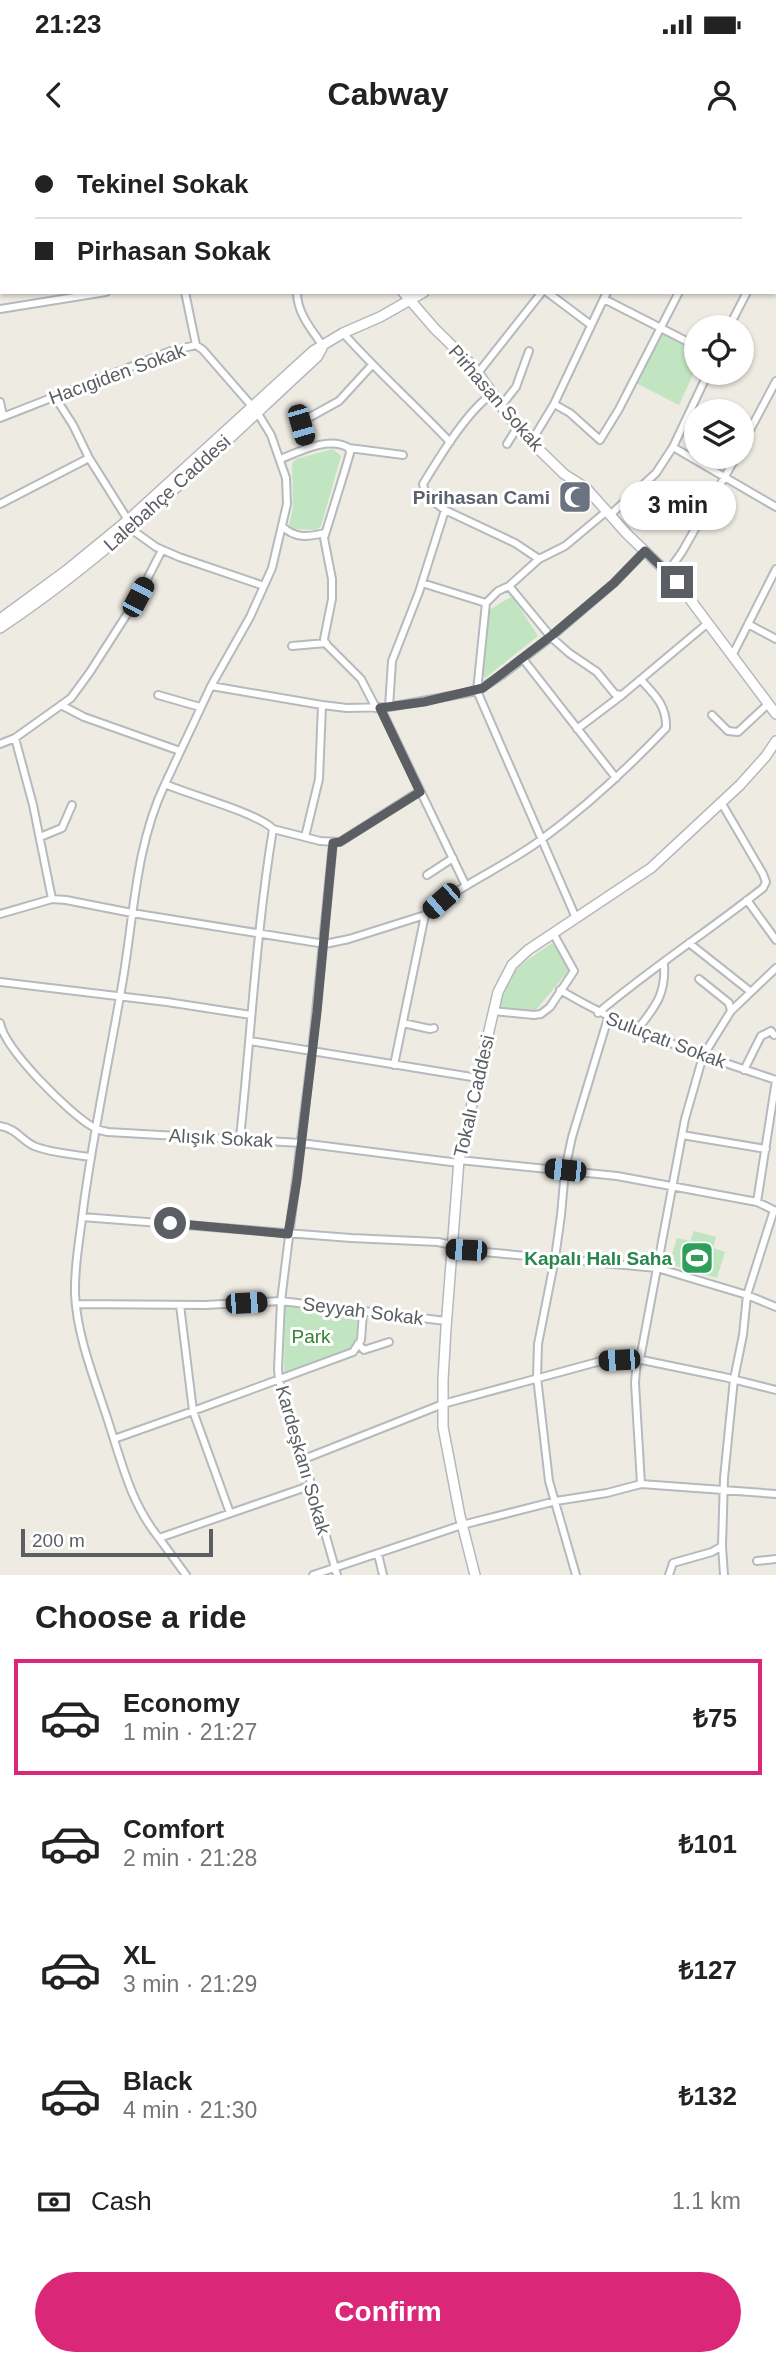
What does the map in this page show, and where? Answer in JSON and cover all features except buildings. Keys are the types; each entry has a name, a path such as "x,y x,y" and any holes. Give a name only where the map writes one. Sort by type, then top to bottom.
{"street":[{"path":"0,309 94,294"},
{"path":"185,294 196,345"},
{"path":"297,294 297,304 304,319 323,346"},
{"path":"478,373 540,294"},
{"path":"550,294 591,325"},
{"path":"554,404 570,413 600,440 619,409 678,294"},
{"path":"735,315 746,294"},
{"path":"531,442 554,404 605,295 684,340"},
{"name":"Lalebahçe Caddesi","path":"0,628 73,575 255,409 313,351 343,332 380,317 406,297"},
{"name":"Pirhasan Sokak","path":"406,297 478,373 517,428 564,474 586,488 677,582 776,714"},
{"path":"343,332 450,442"},
{"name":"Hacıgiden Sokak","path":"2,417 171,351 196,345 255,409 281,458 286,478 287,492 282,526 272,568 250,617 211,686 147,829 120,996 94,1128 77,1256 76,1304 83,1341 127,1482 137,1506 186,1575"},
{"path":"501,406 516,387 529,351"},
{"path":"308,447 301,422 339,401 373,365"},
{"path":"754,422 776,381"},
{"path":"576,918 477,691 486,603 538,559 565,546 656,473 673,447 702,385"},
{"path":"492,394 450,442 423,484 426,496 445,510 515,543 538,559"},
{"path":"55,397 129,524 162,550 264,586"},
{"path":"0,402 2,417"},
{"path":"507,444 517,428"},
{"path":"281,458 308,447 341,443 349,447 403,455"},
{"path":"349,447 345,470 325,533 332,579 332,598 324,634 326,643 361,679 369,692 466,886"},
{"path":"673,447 776,507"},
{"path":"0,504 89,458"},
{"path":"667,573 682,552 729,469"},
{"path":"388,707 392,661 422,583 445,510"},
{"name":"Lalebahçe Caddesi","path":"0,619 129,524"},
{"path":"282,526 290,534 303,537 325,533"},
{"path":"0,744 15,738 71,698 138,597 162,550"},
{"path":"211,686 322,705 378,708 477,691 551,636 614,583 645,551"},
{"path":"732,656 776,569"},
{"path":"422,583 486,603"},
{"path":"509,586 551,636 597,673 615,694 622,695"},
{"path":"578,729 708,624"},
{"path":"748,624 776,639"},
{"path":"292,646 326,643"},
{"path":"523,659 615,778"},
{"path":"0,914 52,899 325,944 425,915 441,901 541,840 615,778 666,728 667,716 661,702 641,680"},
{"path":"158,695 201,708"},
{"path":"61,705 84,717 180,751"},
{"path":"305,837 319,779 322,705"},
{"path":"712,715 727,732 738,732 767,705"},
{"path":"15,738 40,837 52,899"},
{"name":"Tokalı Caddesi","path":"475,1575 462,1525 443,1427 446,1321 459,1162 498,992 512,965 528,950 651,869 749,775 776,741"},
{"path":"165,784 256,817 273,829 333,843 340,842 420,792"},
{"path":"598,1013 635,982 664,964 763,888 765,882 746,842 721,802"},
{"path":"40,837 62,828 72,805"},
{"path":"240,1138 251,1015 273,829"},
{"name":"Kardeşkanı Sokak","path":"333,843 325,944 281,1301 279,1380 336,1572"},
{"path":"427,875 453,859"},
{"path":"747,900 776,940"},
{"path":"394,1065 425,915"},
{"path":"493,1012 541,1014 551,1007 559,990 574,971 553,933"},
{"path":"689,943 751,992"},
{"path":"637,1030 663,992 664,964"},
{"path":"641,1484 635,1382 682,1135 704,1056 731,1012 776,968"},
{"path":"699,979 729,1003 731,1012"},
{"path":"0,982 251,1015"},
{"name":"Suluçatı Sokak","path":"559,990 608,1018 704,1056 776,1080"},
{"path":"576,1575 549,1481 537,1377 538,1344 555,1258 565,1170 572,1136 608,1018"},
{"path":"0,1023 3,1035 30,1069 63,1103 94,1128"},
{"path":"404,1023 434,1028"},
{"path":"744,1070 761,1035 771,1031 774,1035"},
{"path":"250,1041 478,1078"},
{"path":"724,1575 722,1546 726,1451 734,1379 743,1335 747,1295 775,1210 757,1202 776,1080"},
{"path":"0,1126 12,1128 30,1144 44,1150 90,1157"},
{"name":"Alışık Sokak","path":"94,1128 108,1132 301,1143 459,1162 565,1170 617,1176 757,1202"},
{"path":"682,1135 766,1150"},
{"path":"82,1217 288,1234 426,1241 452,1247 657,1268 747,1295 776,1307"},
{"name":"Seyyah Sokak","path":"76,1304 180,1305 281,1301 446,1321"},
{"path":"180,1305 193,1411 230,1513"},
{"path":"114,1439 353,1352 358,1344 363,1312"},
{"path":"358,1344 364,1350 389,1342"},
{"path":"304,1459 443,1404 601,1361 638,1359 776,1390"},
{"path":"313,1575 336,1572 378,1554 462,1525 556,1501 607,1493 641,1484 776,1494"},
{"path":"159,1538 312,1485"},
{"path":"669,1575 673,1563 712,1552 722,1546"},
{"path":"378,1554 383,1575"},
{"path":"757,1561 776,1559"}],"green space":[{"path":"663,332 684,343 684,385 688,385 679,405 634,382 658,334"},
{"path":"333,449 341,456 321,526 316,530 292,529 289,526 293,507 292,464 296,459"},
{"path":"511,597 538,636 485,678 481,674 489,610"},
{"path":"552,943 570,969 535,1011 499,1008 511,976"},
{"name":"Kapalı Halı Saha","path":"694,1231 716,1237 713,1248 725,1252 717,1278 669,1264 677,1238 690,1241"},
{"name":"Park","path":"286,1305 324,1308 327,1314 358,1317 355,1347 284,1374"}],"place":[{"name":"Pirihasan Cami","path":"575,497"},
{"name":"Kapalı Halı Saha","path":"697,1258"}],"route":[{"path":"170,1223 288,1234 325,944 333,843 340,842 420,792 380,708 424,702 483,688 614,583 645,551 677,582"}]}
